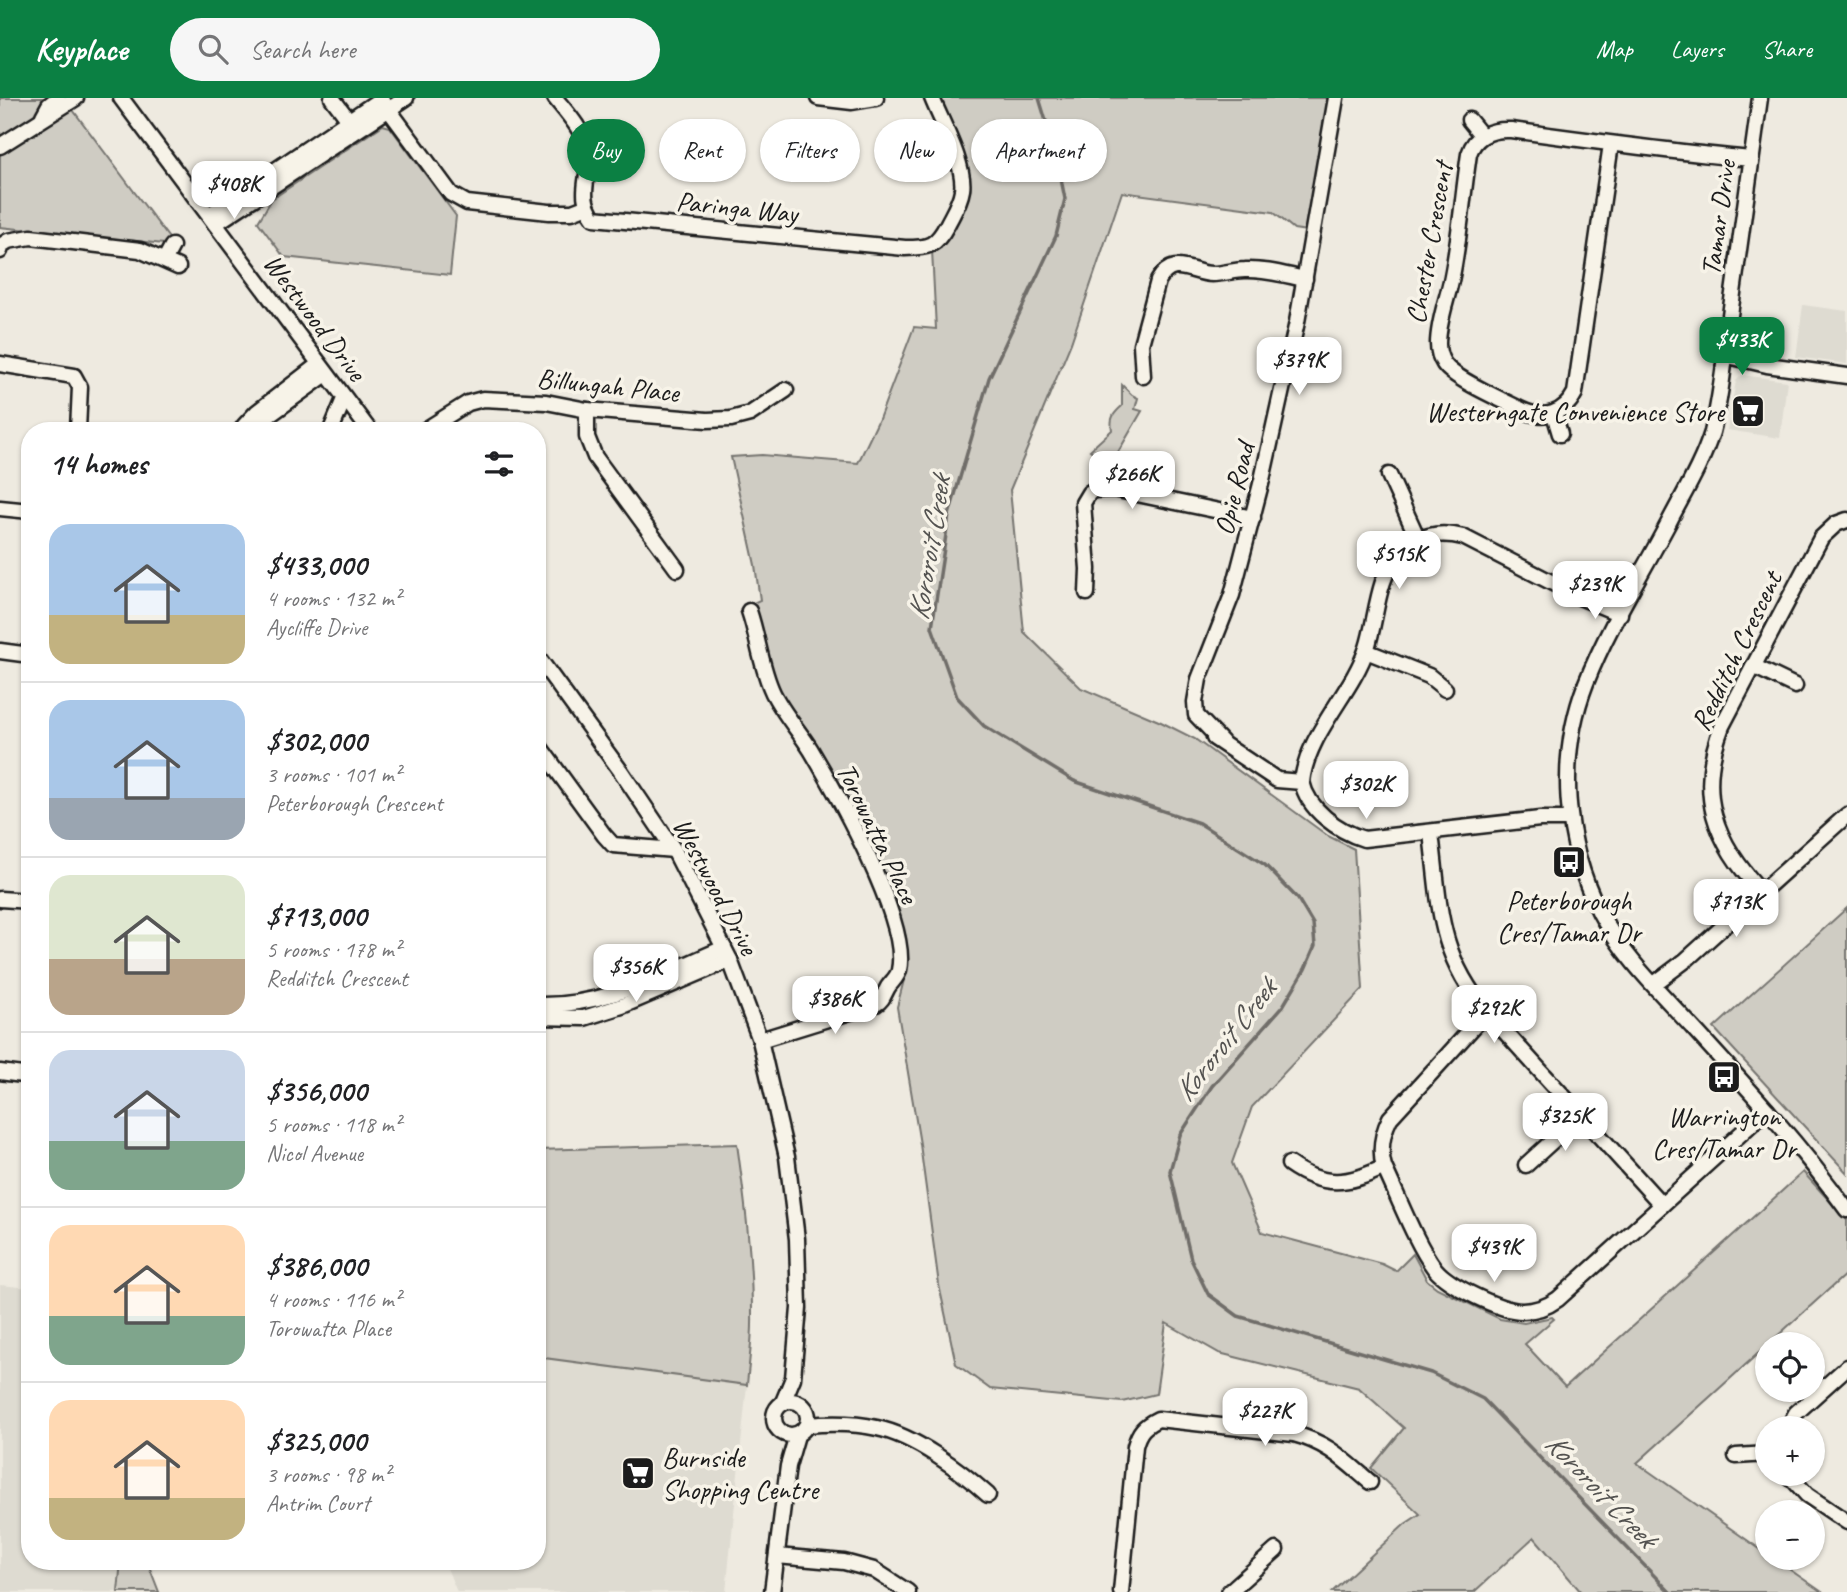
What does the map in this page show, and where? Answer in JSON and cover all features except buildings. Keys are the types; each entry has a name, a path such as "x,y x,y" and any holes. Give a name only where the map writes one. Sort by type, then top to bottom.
{"street":[{"path":"43,117 49,105 58,98"},
{"path":"0,146 76,98"},
{"name":"Westwood Drive","path":"121,98 363,422"},
{"path":"332,98 353,126"},
{"path":"212,220 353,126 384,102 406,98"},
{"path":"384,102 451,194 467,203 572,212 585,207 588,152 582,134 555,98"},
{"path":"818,98 852,102 876,98"},
{"name":"Paringa Way","path":"585,207 594,218 924,248 939,240 958,205 963,187 961,171 932,98"},
{"name":"Opie Road","path":"1303,782 1277,780 1222,742 1191,709 1231,595 1253,519 1305,279 1336,98"},
{"name":"Tamar Drive","path":"1760,98 1716,412 1705,451 1586,684 1576,719 1569,763 1570,816 1581,868 1602,917 1624,949 1767,1110 1832,1187 1847,1210"},
{"name":"Chester Crescent","path":"1469,120 1482,136"},
{"name":"Chester Crescent","path":"1554,414 1531,414 1457,376 1444,365 1438,349 1472,146 1482,136 1495,130 1511,130 1751,163"},
{"path":"1560,434 1554,414 1570,401 1578,383 1611,144"},
{"path":"0,251 8,240 31,237 168,253 178,267"},
{"path":"1143,376 1142,344 1158,281 1170,268 1185,267 1214,274 1260,270 1305,279"},
{"path":"1724,360 1847,376"},
{"path":"0,364 74,376 80,387 78,422"},
{"path":"258,422 323,369"},
{"name":"Billungah Place","path":"438,422 468,403 483,399 546,402 587,410 707,420 731,419 750,414 786,390"},
{"path":"335,422 345,399"},
{"path":"587,410 587,437 596,457 677,569"},
{"path":"1389,475 1418,539"},
{"path":"1087,593 1088,569 1082,512 1085,497 1094,490 1114,489 1253,519"},
{"path":"0,508 21,510"},
{"name":"Redditch Crescent","path":"1762,891 1743,872 1723,840 1710,797 1710,777 1716,742 1821,538 1836,523 1847,520"},
{"path":"1570,816 1374,839 1354,836 1317,810 1307,796 1303,782 1309,754 1366,651 1387,571 1400,552 1418,539 1442,534 1463,537 1619,617"},
{"name":"Torowatta Place","path":"749,611 774,695 810,749 869,860 894,920 900,957 897,976 881,1001 870,1007 760,1040"},
{"path":"0,651 21,654"},
{"path":"1366,651 1429,676 1445,689"},
{"path":"1753,666 1795,686"},
{"name":"Westwood Drive","path":"546,668 674,850 727,954 760,1040 787,1157 797,1239 799,1308 793,1378 799,1422 776,1428 773,1416 776,1408 783,1402 793,1378"},
{"path":"546,755 613,845 674,850"},
{"path":"1657,987 1847,815"},
{"path":"1431,833 1439,905 1447,945 1464,982 1487,1012 1662,1205"},
{"path":"0,899 21,900"},
{"path":"546,1005 564,1006 607,997 727,954"},
{"path":"546,1017 583,1018 622,1006 727,954"},
{"path":"1487,1012 1390,1118 1381,1145 1384,1167 1428,1257 1439,1273 1453,1284 1513,1310 1542,1308 1558,1299 1767,1110"},
{"path":"0,1072 21,1075"},
{"path":"1526,1165 1581,1115"},
{"path":"1289,1164 1312,1177 1343,1182 1358,1179 1384,1167"},
{"name":"Tamar Drive","path":"1832,1187 1847,1198"},
{"path":"1794,1416 1847,1367"},
{"path":"772,1592 788,1466 799,1422 795,1401 783,1402"},
{"path":"1121,1592 1135,1446 1138,1433 1158,1419 1294,1434 1315,1439 1335,1451 1370,1482"},
{"path":"799,1422 878,1428 906,1439 973,1481 988,1494"},
{"path":"1736,1456 1755,1455"},
{"path":"1799,1486 1807,1495 1847,1522"},
{"path":"1229,1592 1276,1549"},
{"path":"778,1556 844,1562 874,1570 908,1592"}],"shaded area":[{"path":"0,98 64,98 174,245 0,227"},
{"path":"939,98 1331,98 1307,231 1294,229 1273,212 1122,192 1071,343 1010,490 1024,632 1081,688 1195,739 1328,836 1354,849 1363,989 1252,1107 1232,1163 1262,1232 1382,1264 1396,1271 1413,1254 1427,1280 1437,1288 1500,1319 1524,1323 1552,1317 1554,1319 1525,1344 1565,1387 1803,1172 1847,1220 1847,1273 1782,1332 1755,1332 1755,1356 1637,1463 1755,1546 1755,1570 1790,1570 1822,1592 1581,1592 1534,1537 1474,1592 1332,1592 1405,1524 1420,1514 1371,1468 1404,1428 1359,1388 1219,1353 1166,1323 1156,1394 1122,1402 990,1389 956,1364 939,1285 920,1144 897,1007 906,972 906,937 886,883 775,686 753,603 760,600 755,565 731,457 762,455 858,463 879,419 914,327 936,329 932,250 941,248 967,195 957,160 957,119 945,119"},
{"path":"383,125 390,127 456,216 450,275 284,257 258,222 272,199"},
{"path":"1803,305 1847,311 1847,364 1796,357"},
{"path":"1742,375 1787,381 1780,438 1727,430 1736,381"},
{"path":"1122,385 1138,398 1135,409 1142,411 1117,454 1111,476 1097,474 1096,455 1090,450 1112,430 1113,416 1122,406"},
{"path":"1847,908 1847,1173 1714,1028"},
{"path":"737,1144 748,1229 752,1293 747,1385 546,1358 546,1150"},
{"path":"0,1285 21,1287 21,1570 120,1570 118,1592 0,1592"},
{"name":"Burnside Shopping Centre","path":"546,1358 747,1385 726,1592 457,1592 448,1570 546,1570"},
{"path":"120,1570 150,1570 159,1592 118,1592"}],"waterway":[{"name":"Kororoit Creek","path":"1039,98 1056,154 1065,199 1056,236 989,378 949,515 932,627 957,697 984,726 1074,781 1199,823 1265,865 1298,899 1313,924 1315,946 1283,1006 1212,1086 1180,1135 1170,1171 1191,1259 1208,1294 1238,1316 1431,1373 1483,1399 1670,1592"}],"place":[{"name":"Westerngate Convenience Store","path":"1748,411"},
{"name":"Peterborough Cres/Tamar Dr","path":"1569,862"},
{"name":"Warrington Cres/Tamar Dr","path":"1724,1077"},
{"name":"Burnside Shopping Centre","path":"638,1473"}]}
